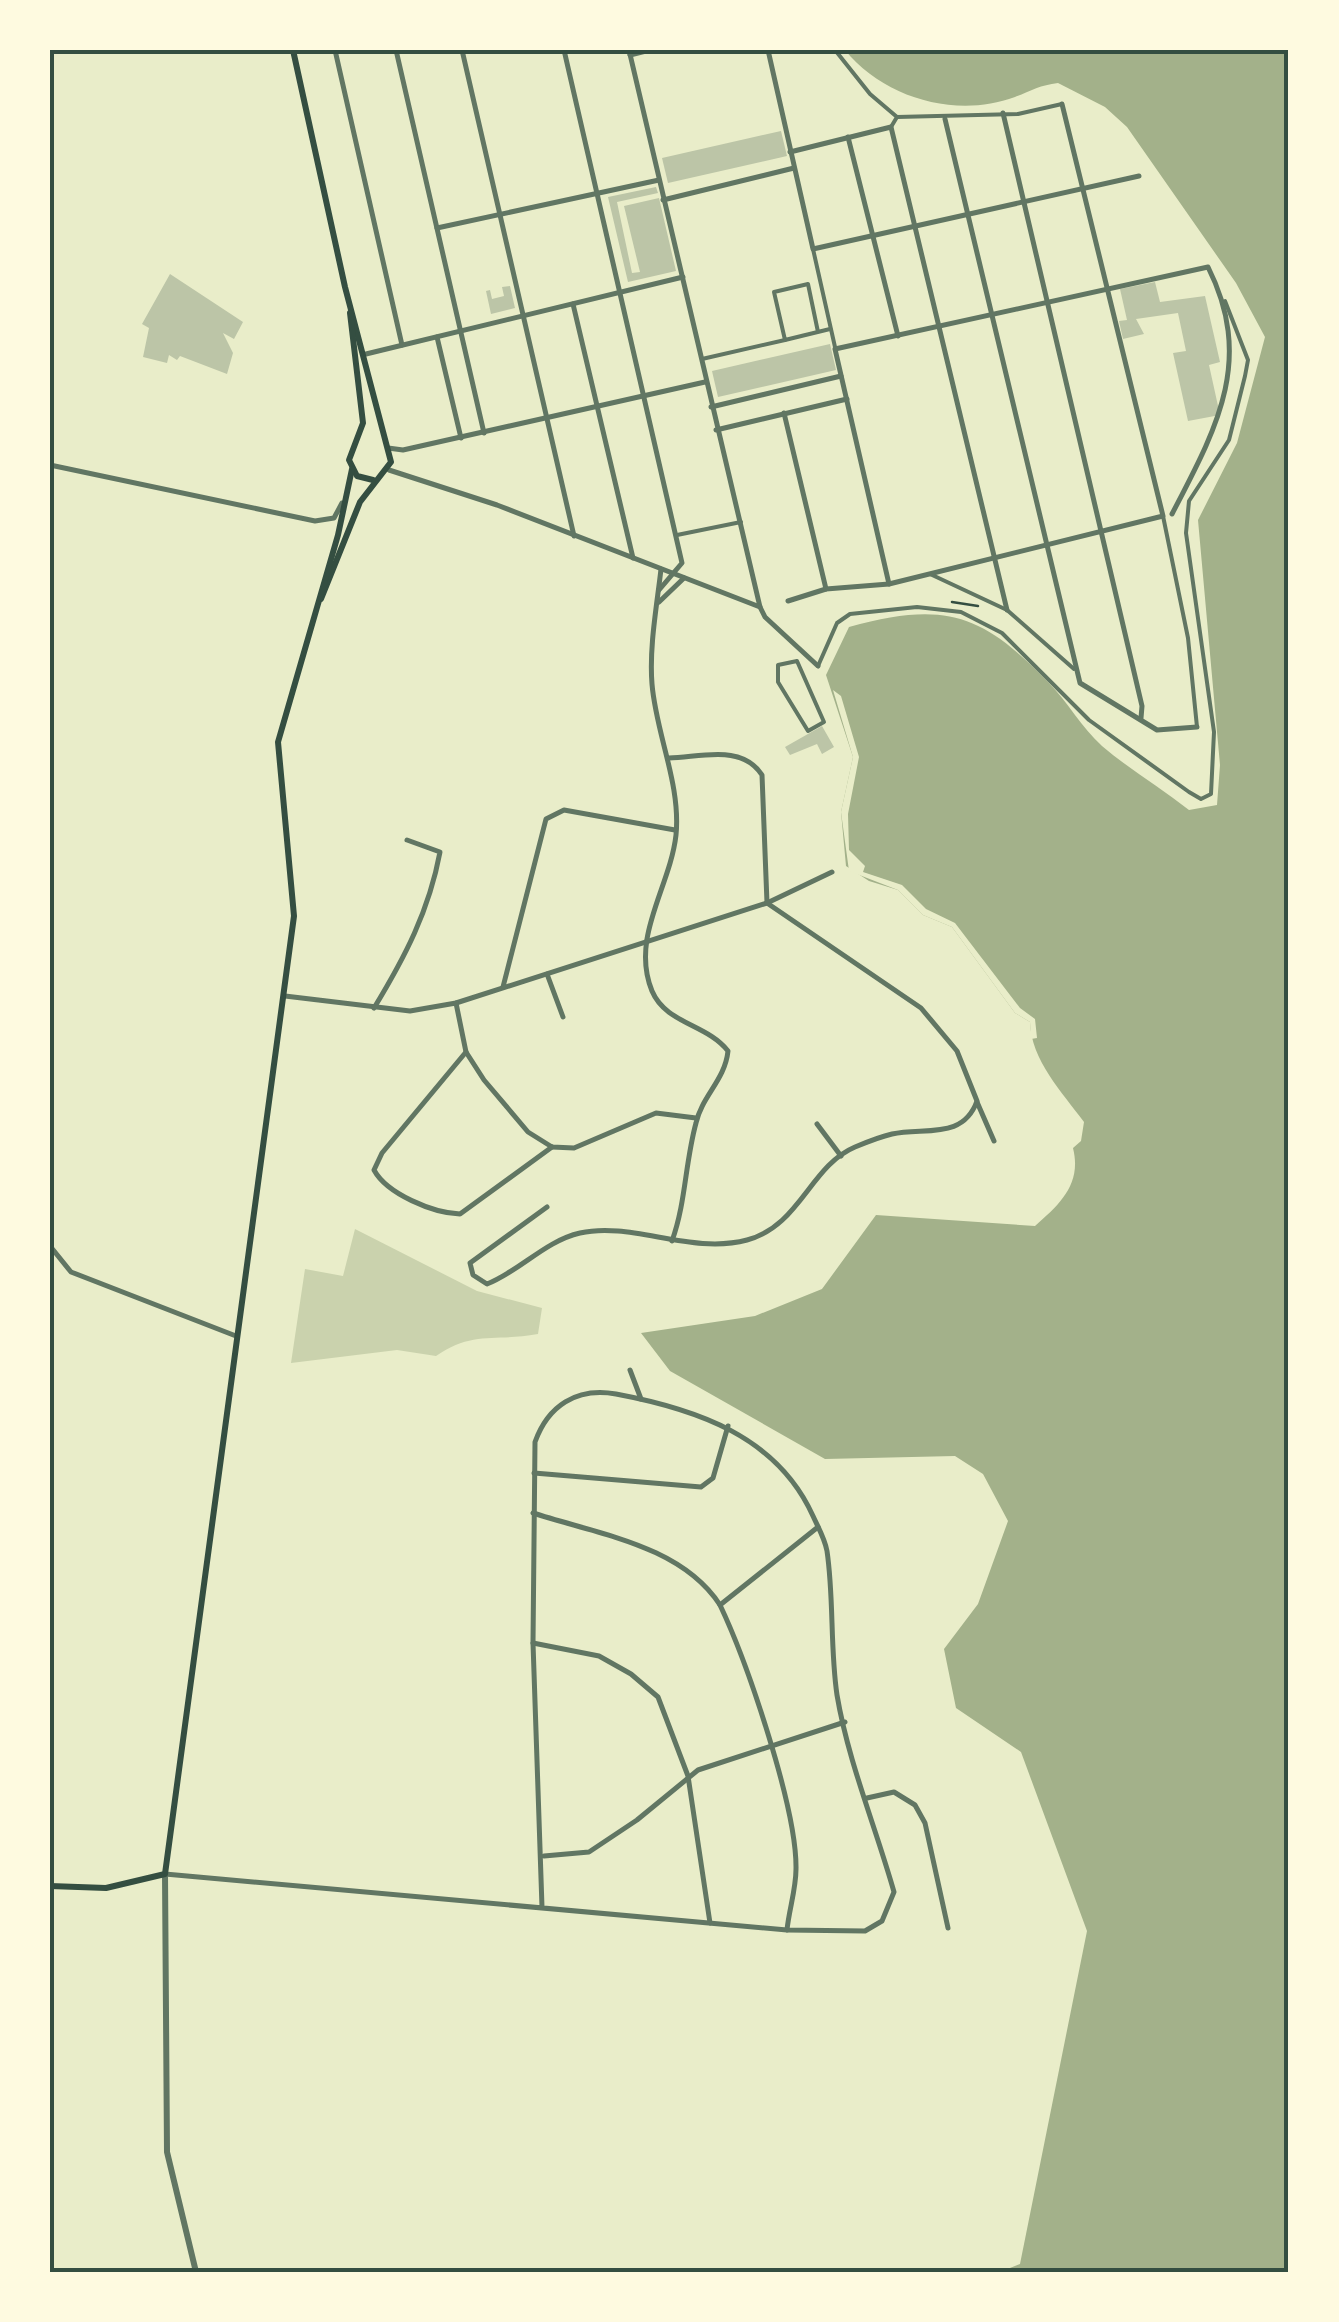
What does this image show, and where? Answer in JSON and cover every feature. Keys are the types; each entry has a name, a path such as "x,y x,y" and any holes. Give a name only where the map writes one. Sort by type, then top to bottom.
{"main road":[{"path":"50,1886 106,1888 164,1874 294,916 278,742 352,469 350,455 360,436 361,386 345,287 292,50"},
{"path":"313,618 373,480 388,470 388,448 382,436 366,354 345,287"},
{"path":"360,436 371,432 382,436"},
{"path":"352,469 362,478 373,480"}],"street":[{"path":"336,50 402,345"},
{"path":"396,50 484,433"},
{"path":"462,50 574,536"},
{"path":"564,50 682,563 659,590"},
{"path":"650,50 630,52 716,430 765,618 818,666 838,623 850,614 916,606 946,608 985,622 1002,633 1089,720 1201,798 1211,794 1215,749 1201,616 1186,532 1190,501 1229,440 1248,360 1208,267 836,350"},
{"path":"768,50 889,584"},
{"path":"835,50 870,94 897,117 945,119 1062,104 1163,516 1188,638 1197,727 1157,730 1083,687 1074,669 945,119"},
{"path":"1003,113 1142,706 1140,718"},
{"path":"897,117 891,127 1007,610"},
{"path":"790,152 891,127"},
{"path":"848,137 898,336"},
{"path":"663,200 794,168"},
{"path":"813,250 1139,176"},
{"path":"438,228 659,180"},
{"path":"366,354 683,277"},
{"path":"785,340 774,292 808,284 818,332"},
{"path":"1172,514 1218,424 1232,354 1224,300"},
{"path":"573,304 633,558"},
{"path":"700,360 830,329"},
{"path":"437,337 460,438"},
{"path":"711,406 841,376"},
{"path":"388,448 404,450 705,382"},
{"path":"716,430 847,399"},
{"path":"784,414 826,590"},
{"path":"50,465 315,521 334,518 342,503"},
{"path":"388,470 760,607"},
{"path":"788,601 826,590 889,584 1163,516"},
{"path":"675,536 741,522"},
{"path":"662,569 652,682 668,758 676,830 671,869 645,941 654,995 673,1018 716,1036 728,1051 726,1069 696,1118 685,1206 672,1241"},
{"path":"930,574 1007,610 1074,669"},
{"path":"657,604 685,578"},
{"path":"797,661 824,722 808,731 778,682 778,665 797,661"},
{"path":"668,758 743,755 755,764 762,775 768,903"},
{"path":"503,987 546,819 564,810 676,830"},
{"path":"374,1008 418,935 436,877 440,852 406,840"},
{"path":"284,996 410,1010 456,1003 768,903 832,872"},
{"path":"768,903 921,1008 957,1051 994,1140"},
{"path":"547,974 562,1016"},
{"path":"456,1003 466,1052 528,1132 552,1146 574,1148 656,1112 696,1118"},
{"path":"466,1052 382,1153 374,1170 380,1181 441,1213 460,1214 552,1146"},
{"path":"547,1206 470,1263 473,1275 487,1284 580,1233 610,1230 719,1245 762,1236 791,1216 840,1156 890,1134 953,1128 973,1112 977,1101"},
{"path":"818,1124 840,1156"},
{"path":"50,1246 71,1272 236,1336"},
{"path":"630,1370 641,1398"},
{"path":"196,2272 168,2152 164,1874 787,1930 865,1931 882,1920 894,1892 838,1696 827,1546 803,1494 769,1456 728,1426 641,1398 603,1392 578,1394 544,1416 535,1442 533,1643 544,1856 542,1907"},
{"path":"532,1473 702,1486 713,1478 728,1426"},
{"path":"533,1513 680,1562 708,1587 720,1605 770,1744 796,1870 787,1930"},
{"path":"720,1605 818,1527"},
{"path":"533,1643 599,1656 632,1674 658,1697 688,1776 710,1923"},
{"path":"544,1856 589,1852 637,1820 688,1776 770,1744 845,1722"},
{"path":"867,1798 894,1792 916,1806 925,1823 948,1928"}],"path":[{"path":"946,608 952,602 983,606"}],"shaded area":[{"path":"845,50 1289,50 1289,2272 1000,2272 1020,2264 1087,1931 1021,1752 956,1708 944,1649 978,1604 1008,1521 983,1474 955,1456 825,1459 670,1371 641,1333 755,1316 822,1289 876,1215 1035,1226 1072,1183 1073,1148 1081,1141 1084,1122 1042,1062 1030,1022 1015,1013 952,927 923,915 898,890 869,881 846,866 841,812 853,757 826,675 849,627 881,619 935,615 958,618 980,627 1024,658 1094,739 1123,763 1189,810 1217,805 1220,765 1198,520 1237,443 1265,337 1236,283 1127,127 1105,107 1058,83 969,106 922,100 880,81"},
{"path":"355,1229 477,1291 542,1308 538,1334 473,1340 436,1356 397,1350 291,1363 305,1269 343,1276"}],"pier":[{"path":"833,690 841,696 859,757 848,814 849,850 865,866 863,872 902,885 926,909 955,923 1020,1008 1035,1019 1037,1038 1031,1039 1030,1022 1015,1013 952,927 923,915 898,890 849,871 841,812 853,757"}],"building":[{"path":"781,131 787,156 668,183 662,158"},
{"path":"656,187 658,193 617,202 632,273 640,272 624,206 659,198 676,271 628,282 608,197"},
{"path":"170,274 243,322 234,339 223,333 233,353 227,374 180,356 177,360 169,355 167,363 143,357 149,328 142,324"},
{"path":"1155,282 1160,302 1205,296 1220,362 1209,365 1220,415 1188,421 1173,353 1186,351 1178,313 1136,319 1144,334 1123,339 1119,321 1127,320 1120,289"},
{"path":"510,286 515,308 491,314 486,291 490,290 492,299 504,296 502,287"},
{"path":"830,344 836,370 718,397 712,371"},
{"path":"822,726 834,747 822,754 817,744 790,755 785,747"}]}
